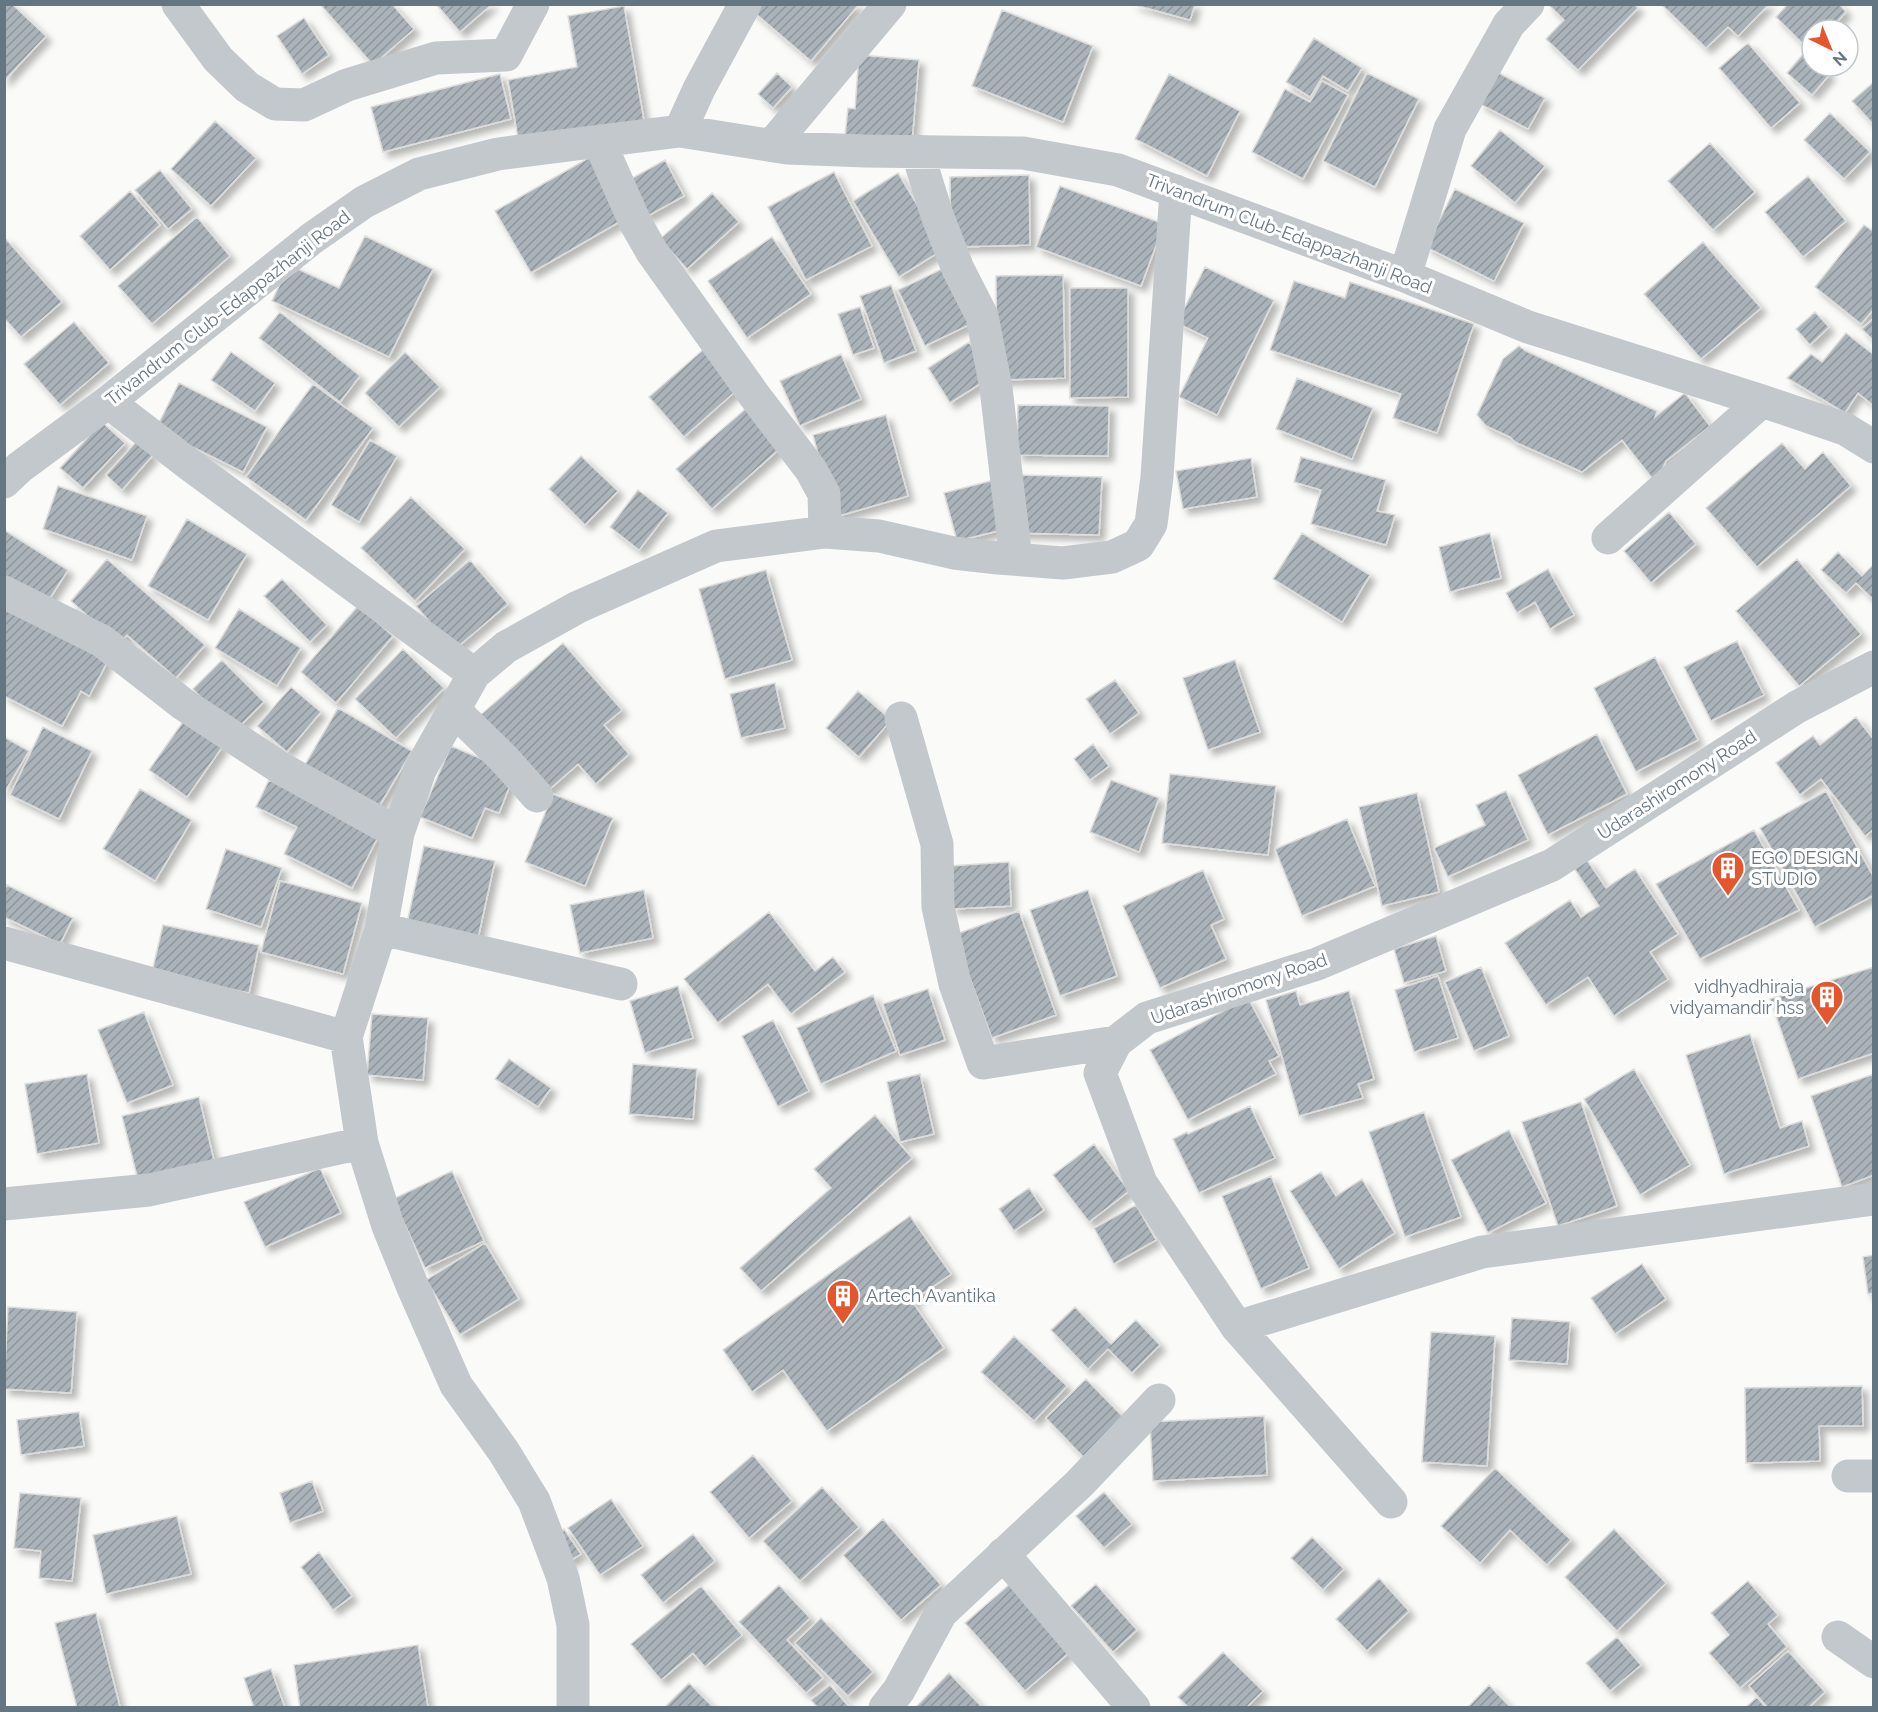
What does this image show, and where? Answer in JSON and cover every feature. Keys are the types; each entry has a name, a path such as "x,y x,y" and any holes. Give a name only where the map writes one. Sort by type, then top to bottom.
{"street":[{"path":"178,4 218,59 248,87 275,104 304,105 347,85 436,58 506,55 533,4"},
{"path":"680,132 699,89 745,4"},
{"path":"772,145 890,4"},
{"path":"1405,276 1450,129 1509,24 1528,4"},
{"name":"Trivandrum Club-Edappazhanji Road","path":"4,483 20,467 108,402 311,239 364,202 419,174 498,153 680,132 787,148 1023,153 1118,170 1405,276 1528,327 1762,400 1845,429 1874,447"},
{"path":"599,141 635,222 652,252 754,395 811,470 824,494 825,532"},
{"path":"917,152 937,215 958,268 982,316 996,388 1016,560"},
{"path":"573,1707 573,1625 563,1578 534,1501 504,1452 456,1385 388,1226 362,1143 346,1037 381,929 398,833 420,770 474,674 506,647 578,607 716,546 825,532 879,536 954,553 1063,564 1112,557 1138,545 1151,524 1157,477 1176,191"},
{"path":"1608,538 1762,400"},
{"path":"108,402 474,674"},
{"path":"4,592 102,641 183,704 282,769 398,833"},
{"name":"Udarashiromony Road","path":"1391,1502 1237,1327 1141,1183 1100,1073 1116,1042 1147,1018 1317,964 1552,865 1797,707 1874,667"},
{"path":"454,710 505,760 537,796"},
{"path":"901,718 937,844 938,908 955,984 983,1063 1116,1042"},
{"path":"381,929 621,984"},
{"path":"4,943 346,1037"},
{"path":"4,1204 149,1191 362,1143"},
{"path":"1237,1327 1482,1252 1874,1199"},
{"path":"885,1707 899,1690 941,1613 1079,1484 1159,1400"},
{"path":"1003,1554 1134,1707"},
{"path":"1838,1637 1874,1662"}],"building":[{"path":"4,4 12,4 46,36 4,81"},
{"path":"320,4 392,4 414,29 373,65"},
{"path":"436,4 492,4 460,32"},
{"path":"750,4 859,4 811,61 748,7"},
{"path":"1132,4 1195,4 1190,20"},
{"path":"1548,4 1634,4 1638,8 1578,70 1546,39 1564,20"},
{"path":"1661,4 1769,4 1738,36 1728,27 1706,48"},
{"path":"1788,4 1839,4 1846,12 1840,18 1800,18 1800,41 1776,17"},
{"path":"624,6 644,121 519,144 508,80 577,67 568,16"},
{"path":"1002,10 1093,46 1063,122 972,86"},
{"path":"304,18 329,55 302,74 277,36"},
{"path":"1314,38 1362,68 1348,91 1323,76 1310,97 1286,82"},
{"path":"1748,43 1800,103 1771,128 1719,68"},
{"path":"859,55 919,60 912,141 845,136 848,108 855,109"},
{"path":"1800,58 1800,78 1827,78 1812,95 1787,73"},
{"path":"1497,72 1545,98 1528,129 1480,104"},
{"path":"777,73 792,87 773,108 758,94"},
{"path":"1367,73 1419,99 1375,187 1323,161"},
{"path":"500,74 511,119 383,152 371,107"},
{"path":"1169,74 1240,111 1207,176 1135,139"},
{"path":"1322,81 1348,95 1303,179 1252,152 1285,89 1310,102"},
{"path":"1874,82 1874,125 1852,101"},
{"path":"1830,113 1870,152 1844,179 1804,140"},
{"path":"215,121 256,158 211,206 171,169"},
{"path":"1500,130 1545,166 1515,203 1471,166"},
{"path":"1710,143 1755,192 1713,230 1668,181"},
{"path":"594,155 628,217 531,273 495,211"},
{"path":"665,160 684,196 646,217 627,181"},
{"path":"160,170 192,209 168,229 135,190"},
{"path":"834,172 872,246 806,280 768,207"},
{"path":"898,173 944,249 899,277 853,201"},
{"path":"1029,175 1030,245 951,247 950,177"},
{"path":"1808,176 1846,221 1803,257 1765,212"},
{"path":"1060,186 1164,224 1141,286 1036,247"},
{"path":"1455,189 1524,223 1494,281 1426,247"},
{"path":"130,191 160,225 110,270 80,236"},
{"path":"712,193 739,222 687,269 660,239"},
{"path":"197,217 230,256 152,324 118,286"},
{"path":"1864,225 1874,232 1874,309 1861,324 1815,287"},
{"path":"365,236 433,269 389,357 272,301 289,265 339,288"},
{"path":"4,237 62,302 21,337 4,318"},
{"path":"772,237 811,294 747,338 708,281"},
{"path":"1703,242 1761,308 1701,359 1644,294"},
{"path":"946,267 973,323 925,346 898,290"},
{"path":"1205,267 1274,300 1217,415 1179,397 1208,338 1177,323"},
{"path":"1063,275 1065,378 997,380 996,276"},
{"path":"1294,281 1345,298 1350,282 1474,324 1437,433 1393,418 1401,394 1270,350"},
{"path":"891,285 916,351 884,363 860,296"},
{"path":"1070,288 1128,288 1128,397 1070,398"},
{"path":"860,307 874,348 853,355 838,314"},
{"path":"280,312 360,376 340,402 259,338"},
{"path":"1815,312 1829,327 1810,345 1796,329"},
{"path":"1874,318 1874,341 1862,329"},
{"path":"74,322 109,363 60,405 24,364"},
{"path":"1846,333 1874,355 1874,406 1858,393 1845,413 1787,378 1811,354 1822,362"},
{"path":"969,342 991,377 950,403 928,368"},
{"path":"1519,346 1657,411 1655,417 1685,393 1710,426 1666,461 1656,483 1622,440 1582,472 1515,442 1510,437 1486,426 1477,415 1503,359"},
{"path":"704,349 739,388 684,437 649,397"},
{"path":"231,352 275,383 255,411 211,380"},
{"path":"405,352 440,387 399,427 365,393"},
{"path":"841,354 861,399 800,426 780,381"},
{"path":"1297,378 1373,408 1352,459 1276,429"},
{"path":"179,383 267,427 243,472 156,429"},
{"path":"313,384 373,428 306,520 246,477"},
{"path":"1018,405 1109,406 1108,456 1017,455"},
{"path":"749,406 784,445 712,509 676,469"},
{"path":"886,415 908,496 835,517 813,435"},
{"path":"102,422 125,443 83,488 60,468"},
{"path":"370,440 397,456 359,522 331,505"},
{"path":"137,441 153,455 122,490 106,475"},
{"path":"1782,443 1805,469 1823,452 1851,486 1757,567 1706,508"},
{"path":"581,456 618,491 585,525 549,489"},
{"path":"1301,457 1386,480 1377,511 1395,515 1386,545 1311,524 1321,490 1294,482"},
{"path":"1251,458 1257,497 1183,509 1176,471"},
{"path":"1017,475 1102,477 1099,535 1015,533"},
{"path":"998,479 1010,528 957,541 944,493"},
{"path":"58,486 147,516 132,560 43,529"},
{"path":"638,490 668,513 639,550 610,527"},
{"path":"411,497 465,549 415,601 361,548"},
{"path":"1669,512 1696,544 1651,583 1624,551"},
{"path":"187,519 247,554 208,620 148,586"},
{"path":"4,530 68,570 43,609 4,585"},
{"path":"1302,533 1370,575 1342,622 1273,579"},
{"path":"1490,533 1501,578 1450,592 1439,547"},
{"path":"1838,552 1862,576 1874,564 1874,600 1856,583 1846,593 1821,570"},
{"path":"107,559 205,645 176,678 127,635 119,644 71,601"},
{"path":"1797,559 1861,634 1799,686 1736,611"},
{"path":"470,560 508,604 454,650 416,606"},
{"path":"1548,569 1574,615 1550,629 1535,602 1517,613 1506,593"},
{"path":"766,570 792,660 725,679 699,589"},
{"path":"282,579 327,625 310,642 264,596"},
{"path":"4,605 109,659 89,696 81,691 62,726 4,696"},
{"path":"358,606 393,636 336,703 301,672"},
{"path":"239,609 301,648 277,686 215,648"},
{"path":"1737,641 1764,695 1711,721 1684,667"},
{"path":"563,643 622,710 604,725 629,754 596,784 578,764 542,796 476,719"},
{"path":"403,649 444,688 396,738 355,699"},
{"path":"1655,657 1698,740 1636,772 1594,688"},
{"path":"222,660 264,702 234,732 193,689"},
{"path":"1235,660 1260,732 1208,750 1183,678"},
{"path":"1115,680 1139,713 1110,734 1086,699"},
{"path":"775,683 785,728 741,738 730,694"},
{"path":"291,687 321,712 287,752 257,726"},
{"path":"858,691 891,720 859,757 826,728"},
{"path":"338,708 412,751 377,810 303,768"},
{"path":"1856,717 1874,740 1874,829 1865,836 1821,779 1800,795 1776,763 1813,736 1820,745"},
{"path":"185,719 223,746 187,797 149,770"},
{"path":"43,727 92,751 59,819 10,795"},
{"path":"1597,734 1627,794 1548,835 1518,775"},
{"path":"4,737 29,751 4,793"},
{"path":"1093,744 1109,766 1090,780 1074,759"},
{"path":"451,746 515,773 499,813 485,808 472,838 420,817"},
{"path":"1170,774 1276,786 1268,855 1162,843"},
{"path":"269,780 379,835 352,888 284,854 297,827 256,807"},
{"path":"1111,780 1159,798 1139,852 1090,832"},
{"path":"140,789 192,820 155,881 103,849"},
{"path":"1506,791 1528,840 1448,877 1434,848 1485,825 1476,805"},
{"path":"1826,791 1874,878 1874,895 1815,927 1760,828"},
{"path":"1417,793 1439,892 1382,906 1359,807"},
{"path":"553,794 613,818 585,886 525,862"},
{"path":"1347,819 1375,886 1302,916 1275,849"},
{"name":"EGO DESIGN STUDIO","path":"1754,830 1799,910 1700,959 1656,884"},
{"path":"424,846 495,861 478,938 407,923"},
{"path":"226,849 282,868 261,927 206,909"},
{"path":"1587,860 1606,888 1635,869 1678,934 1650,952 1668,979 1614,1016 1588,977 1546,1005 1505,943 1570,900 1581,917 1599,906 1574,868"},
{"path":"1009,862 1011,906 952,909 950,866"},
{"path":"1203,870 1224,919 1211,925 1226,959 1160,988 1123,906"},
{"path":"280,881 362,903 343,974 261,952"},
{"path":"7,885 73,918 60,944 4,917 4,891"},
{"path":"644,890 653,938 580,953 570,905"},
{"path":"1088,890 1117,976 1060,996 1030,910"},
{"path":"1019,911 1056,1015 992,1038 954,935"},
{"path":"769,912 815,971 833,957 845,972 791,1014 768,984 718,1023 684,979"},
{"path":"163,925 259,945 249,993 152,972"},
{"path":"1436,936 1446,971 1404,983 1394,949"},
{"path":"1481,967 1509,1036 1474,1051 1445,982"},
{"name":"vidhyadhiraja vidyamandir hss","path":"1874,967 1874,1053 1798,1079 1770,999"},
{"path":"1438,976 1458,1038 1414,1052 1395,990"},
{"path":"678,986 693,1038 645,1053 630,1001"},
{"path":"928,989 945,1040 900,1055 883,1004"},
{"path":"1296,991 1300,1005 1349,991 1374,1079 1358,1084 1363,1098 1299,1116 1266,1000"},
{"path":"873,995 896,1051 821,1084 797,1028"},
{"path":"1248,998 1279,1056 1269,1061 1276,1074 1188,1120 1150,1050"},
{"path":"144,1012 173,1085 127,1103 98,1030"},
{"path":"372,1014 428,1018 423,1080 367,1075"},
{"path":"773,1020 809,1091 778,1107 742,1036"},
{"path":"1750,1034 1780,1128 1802,1121 1809,1146 1724,1174 1686,1055"},
{"path":"509,1059 551,1088 538,1107 495,1079"},
{"path":"633,1064 697,1069 693,1119 629,1114"},
{"path":"1634,1069 1690,1165 1640,1195 1584,1099"},
{"path":"87,1074 99,1143 37,1154 25,1084"},
{"path":"920,1074 934,1134 900,1142 887,1082"},
{"path":"1874,1074 1874,1175 1842,1187 1811,1096"},
{"path":"199,1097 215,1165 139,1184 122,1116"},
{"path":"1581,1102 1617,1206 1558,1226 1522,1122"},
{"path":"1250,1106 1275,1158 1199,1193 1173,1139"},
{"path":"1424,1112 1461,1217 1405,1237 1369,1132"},
{"path":"875,1115 912,1158 761,1291 740,1268 831,1188 814,1169"},
{"path":"1509,1130 1546,1203 1488,1233 1451,1160"},
{"path":"1094,1144 1129,1191 1089,1222 1053,1175"},
{"path":"320,1168 341,1213 265,1247 244,1202"},
{"path":"452,1171 484,1241 425,1268 393,1199"},
{"path":"1321,1172 1336,1196 1362,1179 1395,1233 1339,1269 1290,1191"},
{"path":"1271,1176 1309,1268 1261,1289 1222,1196"},
{"path":"1029,1188 1044,1210 1014,1231 999,1209"},
{"path":"1136,1205 1156,1240 1114,1264 1094,1228"},
{"name":"Artech Avantika","path":"910,1216 951,1274 912,1301 944,1348 827,1431 783,1370 752,1392 723,1350"},
{"path":"485,1243 519,1299 460,1335 426,1280"},
{"path":"1874,1255 1874,1293 1868,1294 1863,1257"},
{"path":"1642,1264 1666,1299 1615,1334 1591,1298"},
{"path":"8,1307 77,1312 71,1393 4,1389"},
{"path":"1075,1307 1111,1344 1136,1320 1160,1345 1132,1373 1108,1349 1088,1369 1051,1330"},
{"path":"1512,1318 1570,1322 1567,1364 1509,1360"},
{"path":"1431,1332 1495,1336 1487,1466 1422,1462"},
{"path":"1014,1336 1067,1386 1034,1421 981,1372"},
{"path":"1086,1379 1130,1424 1089,1463 1046,1418"},
{"path":"1862,1386 1863,1426 1819,1426 1820,1461 1746,1463 1745,1388"},
{"path":"79,1412 84,1446 21,1455 17,1420"},
{"path":"1264,1416 1267,1475 1153,1481 1150,1422"},
{"path":"753,1455 792,1501 749,1538 710,1492"},
{"path":"1495,1468 1571,1540 1547,1565 1510,1530 1480,1563 1441,1526"},
{"path":"312,1481 323,1511 290,1523 280,1493"},
{"path":"822,1487 859,1527 800,1581 763,1541"},
{"path":"1104,1492 1132,1524 1104,1548 1076,1516"},
{"path":"20,1493 81,1498 72,1581 39,1578 41,1551 14,1548"},
{"path":"611,1499 643,1546 600,1575 568,1528"},
{"path":"177,1516 191,1574 106,1594 93,1535"},
{"path":"883,1519 941,1585 901,1620 843,1555"},
{"path":"564,1529 581,1554 568,1562 551,1537"},
{"path":"1614,1529 1666,1583 1617,1631 1565,1577"},
{"path":"693,1534 715,1561 663,1603 641,1575"},
{"path":"1312,1537 1344,1569 1323,1590 1291,1558"},
{"path":"319,1552 352,1596 333,1610 301,1567"},
{"path":"1379,1578 1409,1611 1367,1651 1336,1619"},
{"path":"1748,1581 1778,1615 1768,1624 1787,1647 1740,1688 1709,1653 1729,1635 1711,1613"},
{"path":"1010,1584 1070,1652 1025,1691 965,1623"},
{"path":"1096,1584 1137,1630 1113,1652 1071,1606"},
{"path":"779,1585 810,1618 787,1640 823,1678 806,1693 739,1622"},
{"path":"701,1586 742,1635 705,1667 693,1653 661,1680 631,1644"},
{"path":"96,1613 120,1707 118,1708 77,1708 55,1623"},
{"path":"821,1618 873,1672 848,1696 795,1643"},
{"path":"1617,1637 1641,1665 1610,1691 1586,1663"},
{"path":"418,1645 428,1708 300,1708 294,1665"},
{"path":"1788,1651 1825,1692 1808,1708 1768,1708 1749,1686"},
{"path":"1223,1652 1263,1691 1246,1708 1189,1708 1178,1697"},
{"path":"271,1669 285,1708 254,1708 244,1678"},
{"path":"949,1673 983,1708 915,1708"},
{"path":"689,1683 714,1708 664,1708"},
{"path":"830,1685 850,1708 818,1708 811,1700"},
{"path":"1489,1685 1511,1708 1467,1708"},
{"path":"1757,1697 1766,1708 1745,1708"}],"place":[{"name":"EGO DESIGN STUDIO","path":"1728,897"},
{"name":"vidhyadhiraja vidyamandir hss","path":"1827,1026"},
{"name":"Artech Avantika","path":"843,1325"}]}
